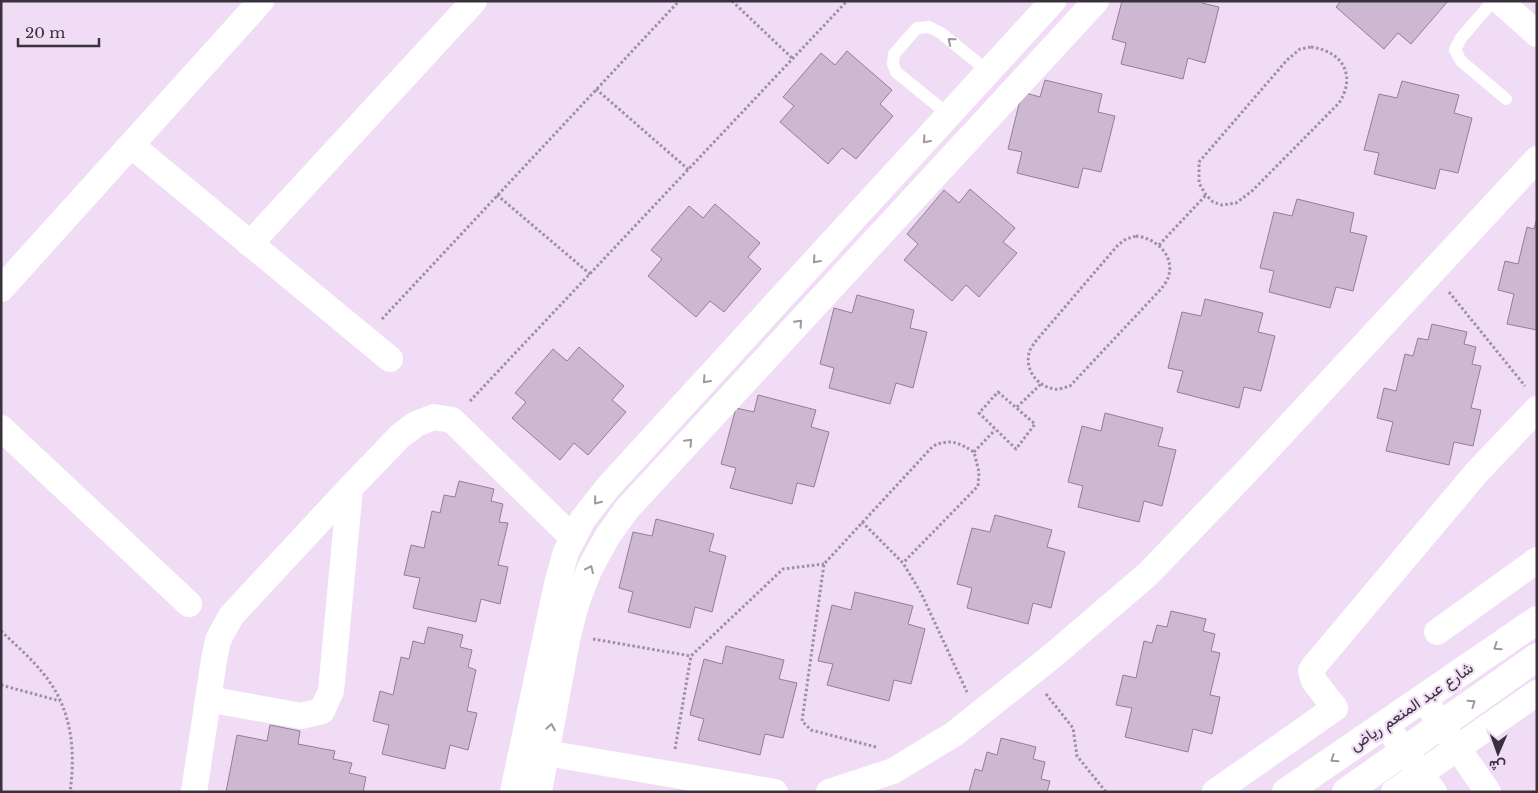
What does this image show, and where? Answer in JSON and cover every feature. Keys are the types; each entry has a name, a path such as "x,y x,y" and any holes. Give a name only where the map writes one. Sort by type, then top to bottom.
{"street":[{"path":"1,289 261,1"},
{"path":"250,244 474,1"},
{"path":"513,792 555,593 566,552 582,519 608,488 1053,1"},
{"path":"540,792 568,635 576,601 590,568 607,537 627,509 1096,1"},
{"path":"1500,1 1537,34"},
{"path":"1014,44 1037,65"},
{"path":"131,145 390,359"},
{"path":"829,792 893,771 954,734 1030,674 1148,574 1255,463 1537,159"},
{"path":"1215,792 1336,708 1314,681 1311,671 1314,666 1534,401"},
{"path":"194,792 218,640 230,616 400,436 416,424 434,417 452,420 573,538"},
{"path":"1,428 188,604"},
{"path":"208,699 301,716 322,711 331,691 350,488"},
{"path":"1437,632 1537,560"},
{"name":"شارع عبد المنعم رياض","path":"1286,792 1537,620"},
{"name":"شارع عبد المنعم رياض","path":"1346,792 1537,657"},
{"path":"1394,792 1427,783 1458,748 1537,693"},
{"path":"1423,698 1488,792"},
{"path":"1385,724 1427,783"},
{"path":"546,753 775,792"}],"lane":[{"path":"1493,1 1460,38 1456,50 1460,61 1506,99"},
{"path":"949,115 896,72 893,64 894,54 917,28 929,27 941,33 989,72"}],"path":[{"path":"365,338 679,1"},
{"path":"732,1 793,59"},
{"path":"452,420 848,1"},
{"path":"1311,47 1322,48 1332,53 1344,66 1347,78 1346,92 1339,103 1252,191 1236,203 1222,205 1206,196 1199,183 1199,162 1287,60 1300,50 1311,47"},
{"path":"596,89 688,170"},
{"path":"497,196 590,274"},
{"path":"1159,245 1206,196"},
{"path":"1136,236 1146,237 1159,245 1170,264 1169,277 1162,288 1070,386 1055,390 1041,384 1033,376 1028,365 1029,352 1035,342 1118,245 1126,239 1136,236"},
{"path":"1433,272 1534,401"},
{"path":"1017,407 1041,384"},
{"path":"998,392 1034,424 1016,449 996,430 979,413 998,392"},
{"path":"974,452 996,430"},
{"path":"903,563 978,486 980,472 974,452 958,442 943,442 933,446 824,564 802,721 811,730 915,758"},
{"path":"862,522 903,563 921,593 978,715"},
{"path":"670,775 691,656 782,569 824,564"},
{"path":"1,631 34,663 53,687 60,701 69,727 73,755 70,792"},
{"path":"568,635 691,656"},
{"path":"1030,674 1073,728 1077,756 1106,792"},
{"path":"1,685 60,701"}],"building":[{"path":"1122,1 1202,1 1202,3 1219,7 1205,63 1188,58 1183,79 1121,64 1126,43 1112,39"},
{"path":"1341,1 1448,1 1411,44 1398,33 1384,49 1336,7"},
{"path":"847,51 892,90 880,104 893,116 856,159 842,148 828,164 780,122 794,106 783,97 821,53 835,65"},
{"path":"1045,80 1102,94 1098,112 1115,116 1101,172 1083,168 1078,188 1017,173 1022,152 1008,149 1022,92 1040,97"},
{"path":"1402,81 1459,95 1454,113 1472,118 1458,173 1440,169 1435,189 1374,174 1379,153 1364,150 1379,94 1397,98"},
{"path":"970,189 1015,228 1003,242 1017,253 979,297 966,285 952,301 904,260 918,244 907,234 944,190 959,203"},
{"path":"1297,199 1354,213 1350,232 1367,236 1353,291 1336,287 1330,308 1269,292 1274,271 1260,268 1274,212 1292,216"},
{"path":"715,204 760,243 748,257 761,269 724,312 710,301 696,317 648,276 662,259 651,250 689,206 703,218"},
{"path":"1537,218 1537,330 1507,324 1514,294 1498,290 1505,261 1518,264 1527,227 1534,229"},
{"path":"857,295 914,310 910,328 927,332 913,388 896,383 890,404 829,388 834,368 820,364 834,308 852,313"},
{"path":"1205,299 1263,313 1258,332 1275,336 1261,391 1244,387 1239,408 1177,392 1183,371 1168,368 1182,312 1201,316"},
{"path":"1432,324 1467,332 1464,344 1476,347 1472,364 1481,366 1471,408 1481,410 1473,446 1454,442 1449,465 1386,451 1393,422 1377,418 1384,388 1396,391 1405,354 1413,356 1418,338 1428,340"},
{"path":"579,347 624,386 612,400 626,412 588,455 574,443 560,460 512,418 526,402 515,393 553,349 567,361"},
{"path":"758,395 816,410 811,427 829,432 814,487 797,483 792,504 730,488 736,468 721,464 736,408 754,412"},
{"path":"1105,413 1163,428 1158,446 1176,450 1162,506 1144,501 1139,522 1078,507 1083,486 1068,482 1082,426 1101,431"},
{"path":"459,481 494,489 491,501 503,504 499,522 508,523 498,565 508,567 500,604 481,599 476,622 413,608 420,578 404,575 411,545 424,548 432,511 440,513 444,495 455,497"},
{"path":"995,515 1052,530 1047,547 1065,552 1051,608 1033,603 1028,624 967,608 972,588 957,584 972,528 990,532"},
{"path":"656,519 714,534 709,551 726,556 712,612 695,607 690,628 628,612 633,592 619,588 633,532 652,536"},
{"path":"855,592 913,606 908,624 925,629 911,684 894,680 889,701 827,685 833,664 818,661 832,605 851,610"},
{"path":"1171,611 1206,619 1203,631 1215,634 1211,651 1220,653 1210,695 1220,697 1212,734 1193,729 1188,752 1125,737 1132,708 1116,705 1123,675 1136,678 1144,641 1152,643 1157,625 1167,627"},
{"path":"428,627 463,635 460,647 472,650 468,667 476,670 467,711 477,713 468,750 450,745 445,769 382,754 389,725 373,721 380,691 393,695 401,657 409,659 413,641 424,644"},
{"path":"726,646 784,660 779,679 797,683 783,738 765,734 760,755 698,740 704,719 690,715 704,659 722,664"},
{"path":"270,725 300,731 298,744 335,751 333,759 352,763 349,773 366,777 363,792 226,792 237,735 267,741"},
{"path":"1001,738 1036,747 1033,759 1045,762 1041,779 1050,781 1047,792 969,792 975,769 982,771 987,752 997,755"}]}
